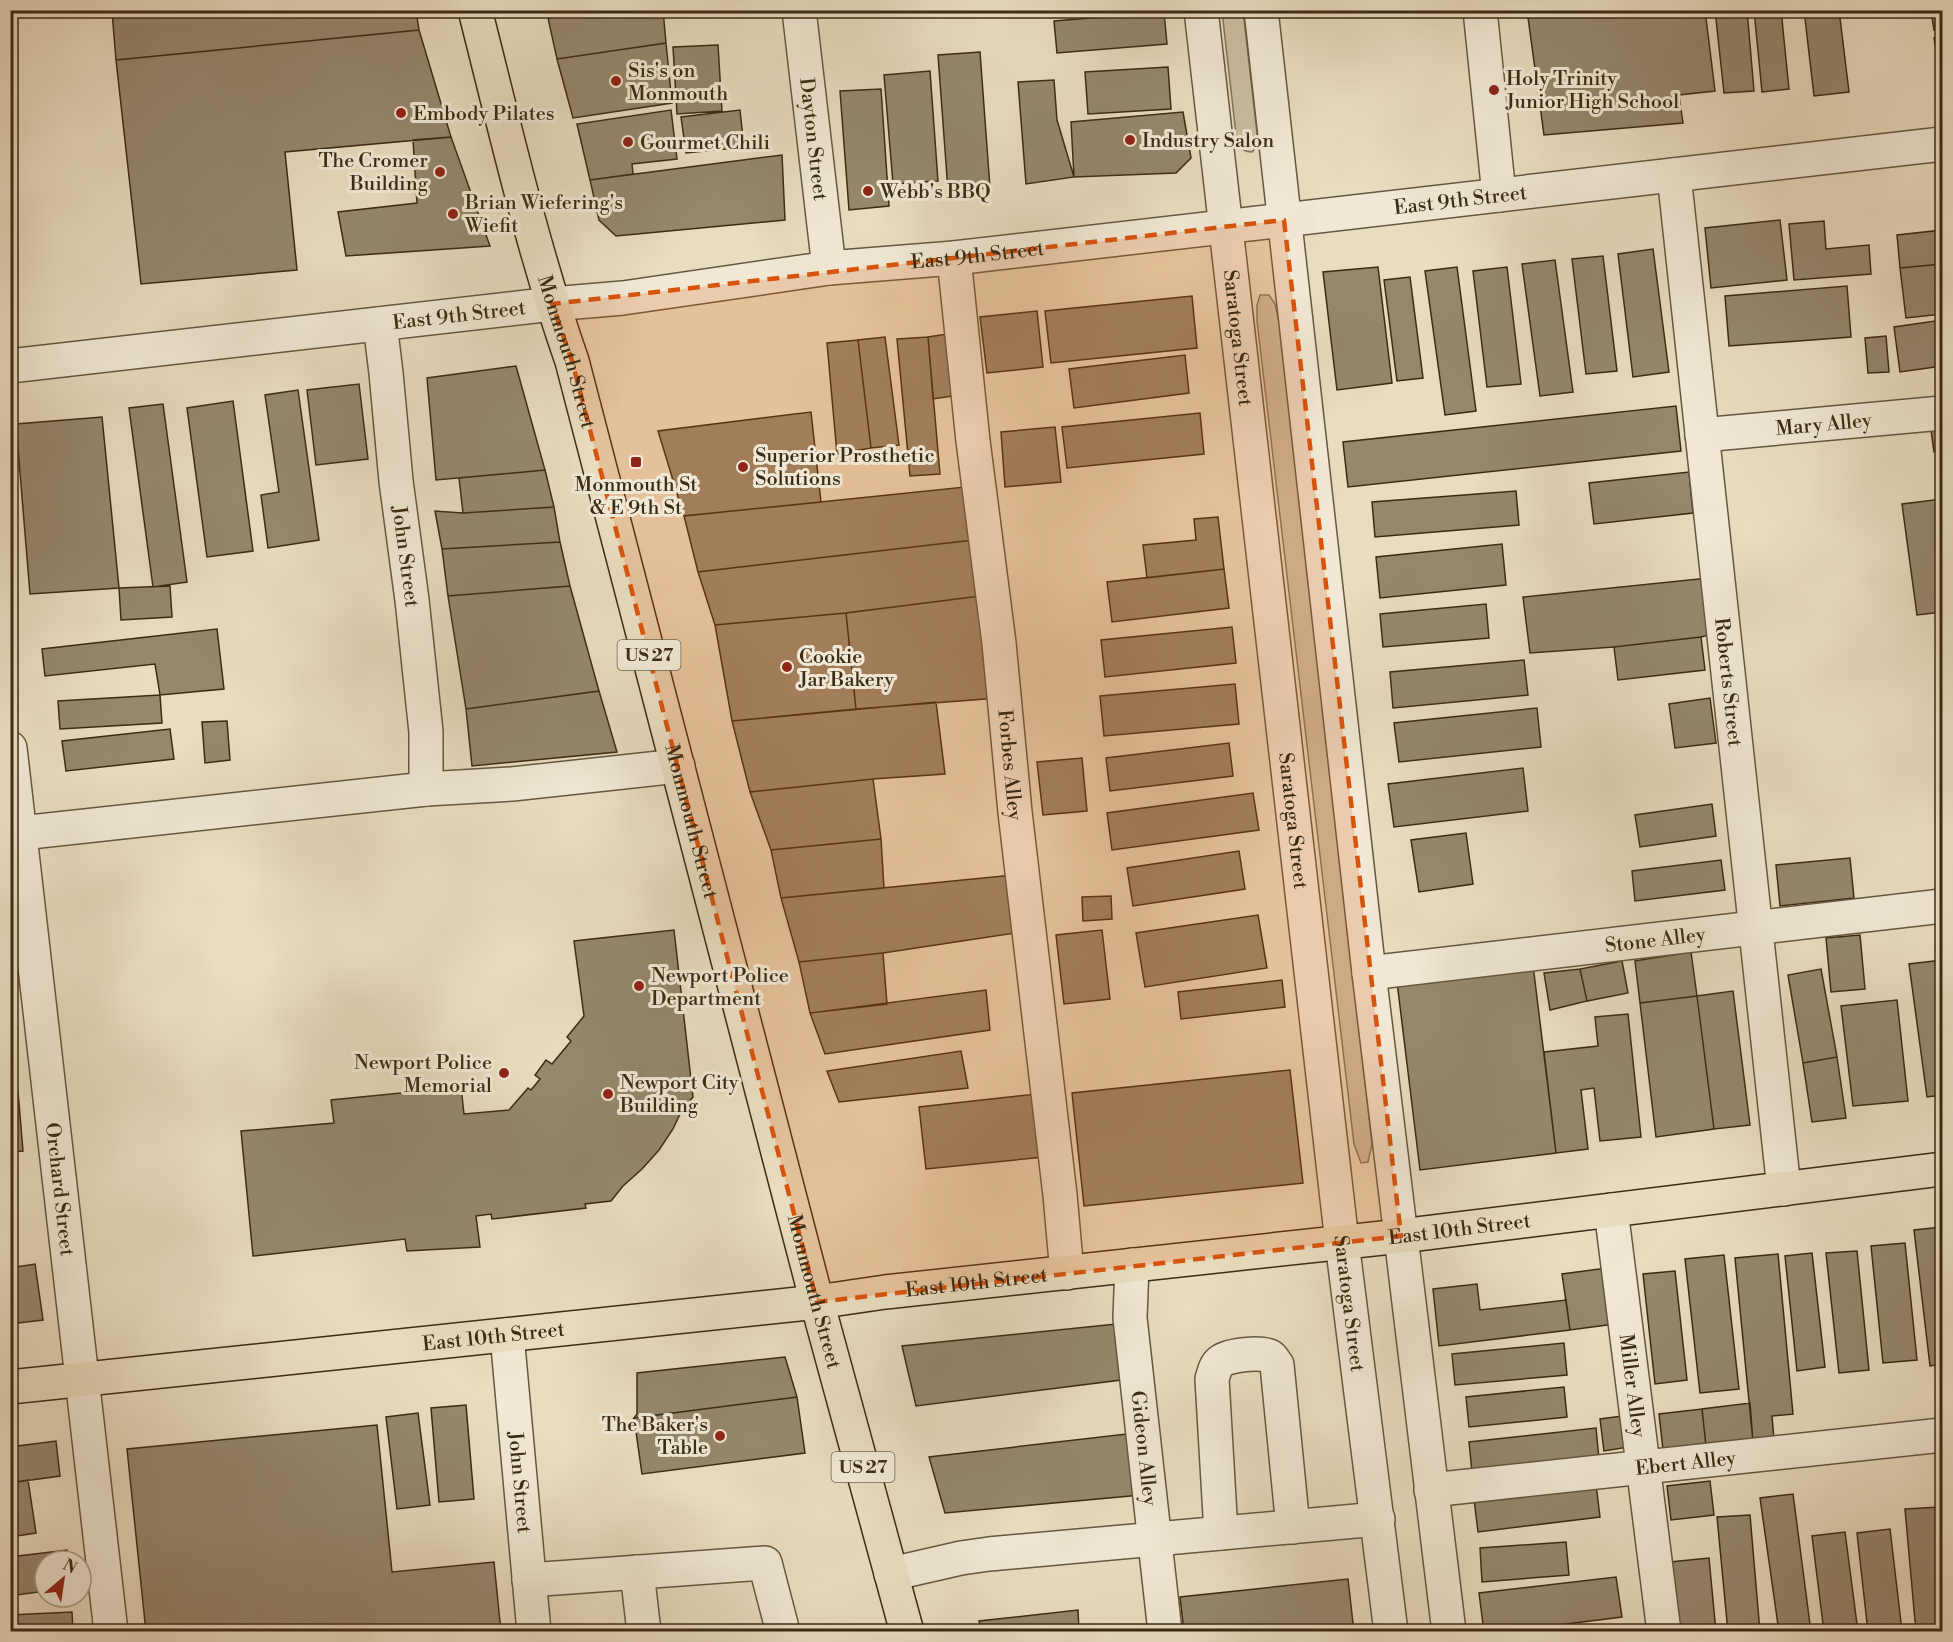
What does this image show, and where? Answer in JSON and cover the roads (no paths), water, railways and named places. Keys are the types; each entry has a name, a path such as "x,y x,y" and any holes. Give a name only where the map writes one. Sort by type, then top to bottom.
{"main road":[{"name":"Monmouth Street","path":"475,10 552,304 575,373 817,1302 907,1632"},
{"name":"East 10th Street","path":"10,1387 817,1302 885,1292 1401,1236 1942,1168"}],"street":[{"name":"Dayton Street","path":"799,10 830,268"},
{"name":"Saratoga Street","path":"1201,10 1342,1242 1391,1632"},
{"path":"1261,10 1369,973 1449,1632"},
{"path":"1480,10 1499,195"},
{"name":"East 9th Street","path":"10,366 552,304 623,298 830,268 954,258 1942,144"},
{"name":"Roberts Street","path":"1674,175 1784,1189"},
{"name":"Forbes Alley","path":"954,258 973,441 999,643 1015,812 1058,1173 1067,1273"},
{"name":"John Street","path":"380,324 426,732 426,789"},
{"name":"Mary Alley","path":"1702,435 1942,412"},
{"name":"Orchard Street","path":"10,748 111,1632"},
{"path":"21,833 426,789 512,784 678,766"},
{"name":"Stone Alley","path":"1369,973 1942,906"},
{"name":"Miller Alley","path":"1611,1210 1664,1632"},
{"name":"Gideon Alley","path":"1131,1265 1130,1318 1165,1632"},
{"name":"John Street","path":"507,1335 534,1632"},
{"path":"1221,1533 1212,1380 1220,1361 1227,1356 1266,1354 1272,1357 1276,1365 1293,1527"},
{"name":"Ebert Alley","path":"1431,1490 1942,1435"},
{"path":"891,1574 989,1554 1378,1519"},
{"path":"530,1580 765,1563 783,1632"},
{"path":"637,1572 644,1632"}],"place":[{"name":"Sis's on Monmouth","path":"616,81"},
{"name":"Holy Trinity Junior High School","path":"1494,90"},
{"name":"Embody Pilates","path":"401,113"},
{"name":"Industry Salon","path":"1130,140"},
{"name":"Gourmet Chili","path":"628,142"},
{"name":"The Cromer Building","path":"440,172"},
{"name":"Webb's BBQ","path":"868,191"},
{"name":"Brian Wiefering's Wiefit","path":"453,214"},
{"name":"Monmouth St & E 9th St","path":"636,462"},
{"name":"Superior Prosthetic Solutions","path":"743,467"},
{"name":"Cookie Jar Bakery","path":"787,667"},
{"name":"Newport Police Department","path":"639,986"},
{"name":"Newport Police Memorial","path":"504,1073"},
{"name":"Newport City Building","path":"608,1094"},
{"name":"The Baker's Table","path":"720,1436"}]}
